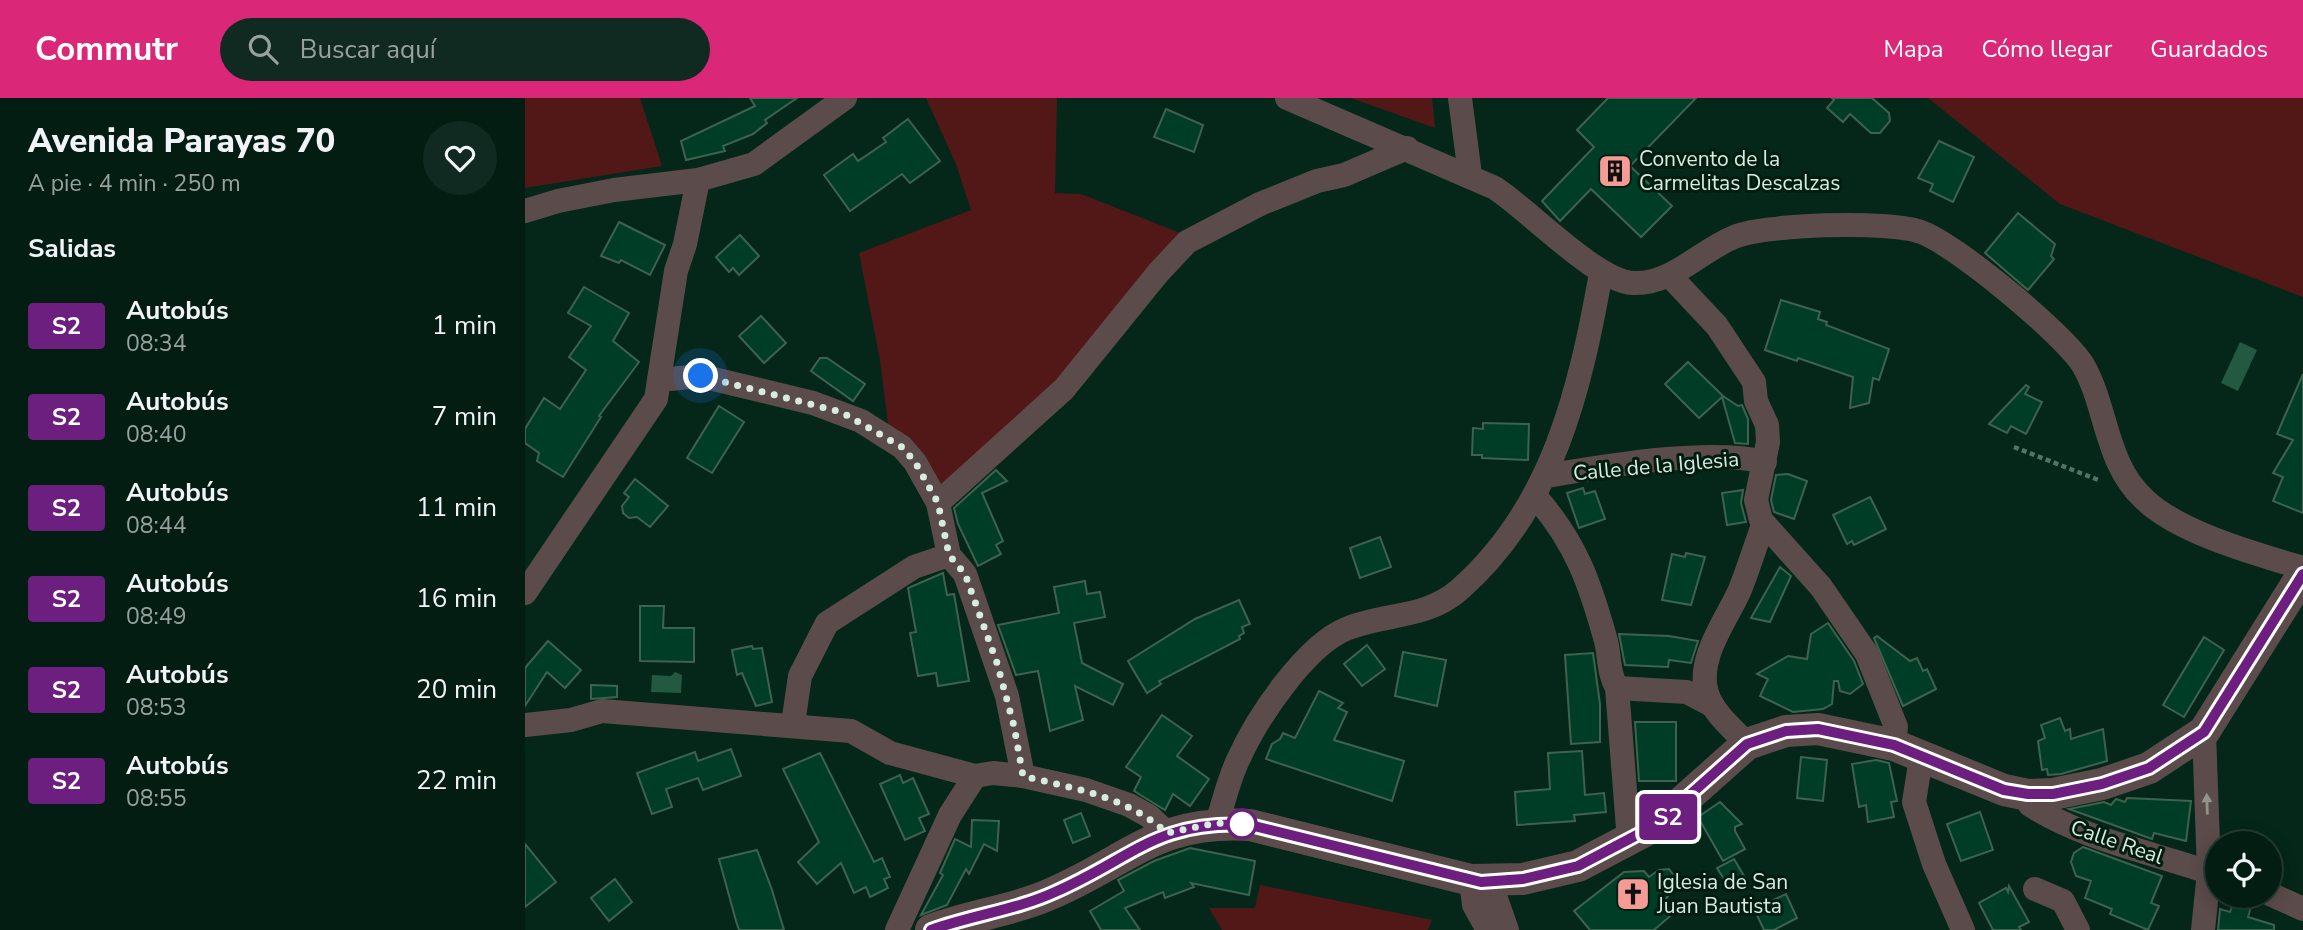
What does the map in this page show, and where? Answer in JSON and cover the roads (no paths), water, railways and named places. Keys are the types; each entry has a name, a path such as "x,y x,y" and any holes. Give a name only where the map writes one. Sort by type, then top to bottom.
{"street":[{"path":"525,211 558,201 614,190 698,180 754,164 845,98"},
{"path":"1287,98 1470,175 1522,206 1601,273 1633,283 1670,276 1714,247 1758,230 1867,225 1920,231 1945,244 2006,291 2069,347 2083,366 2113,452 2137,492 2146,501 2189,527 2303,568"},
{"path":"1460,98 1470,175"},
{"path":"938,503 1064,389 1158,273 1187,242 1260,204 1317,181 1345,175 1407,148"},
{"path":"525,593 656,399 669,332 676,271 685,244 698,180"},
{"path":"1217,823 1240,757 1296,668 1343,630 1409,615 1432,607 1458,591 1510,536 1541,486 1561,442 1578,381 1601,273"},
{"name":"Calle de la Iglesia","path":"1670,276 1717,326 1754,382 1756,401 1767,425 1768,442 1756,500 1763,525 1739,592 1708,658 1706,690 1712,705"},
{"path":"659,380 701,376 841,412 902,447 920,470 938,503 949,555 965,574 997,663 1014,726 1023,776"},
{"name":"Calle de la Iglesia","path":"1541,486 1675,460 1746,457 1765,462"},
{"path":"1541,486 1588,581 1607,644 1608,672 1617,688 1629,841"},
{"path":"1763,525 1796,556 1821,586 1867,654 1907,751 1914,802 1934,864 1962,928"},
{"path":"793,724 800,676 827,623 914,567 949,555"},
{"path":"931,930 1055,893 1167,833 1217,823 1250,825 1476,881 1534,876 1578,866 1629,841 1668,817 1747,744 1786,731 1818,729 1907,751 2004,790 2053,794 2102,784 2149,768 2204,732 2303,574"},
{"path":"1617,688 1687,692 1712,705 1747,744"},
{"path":"525,725 571,720 603,711 793,724 851,731 890,753 975,776 993,773 1023,776 1086,790 1129,805 1149,816 1167,833"},
{"path":"2204,732 2210,831"},
{"path":"897,930 950,816 975,776"},
{"name":"Calle Real","path":"2028,794 2031,805 2050,818 2148,854 2205,871"},
{"path":"1500,926 1509,902 1534,876"},
{"path":"1476,881 1495,896 1500,926"},
{"path":"2035,889 2063,901 2078,930"},
{"path":"2282,899 2303,909"},
{"path":"2203,930 2207,908"}],"place":[{"name":"Convento de la Carmelitas Descalzas","path":"1615,171"},
{"name":"Iglesia de San Juan Bautista","path":"1633,894"}]}
